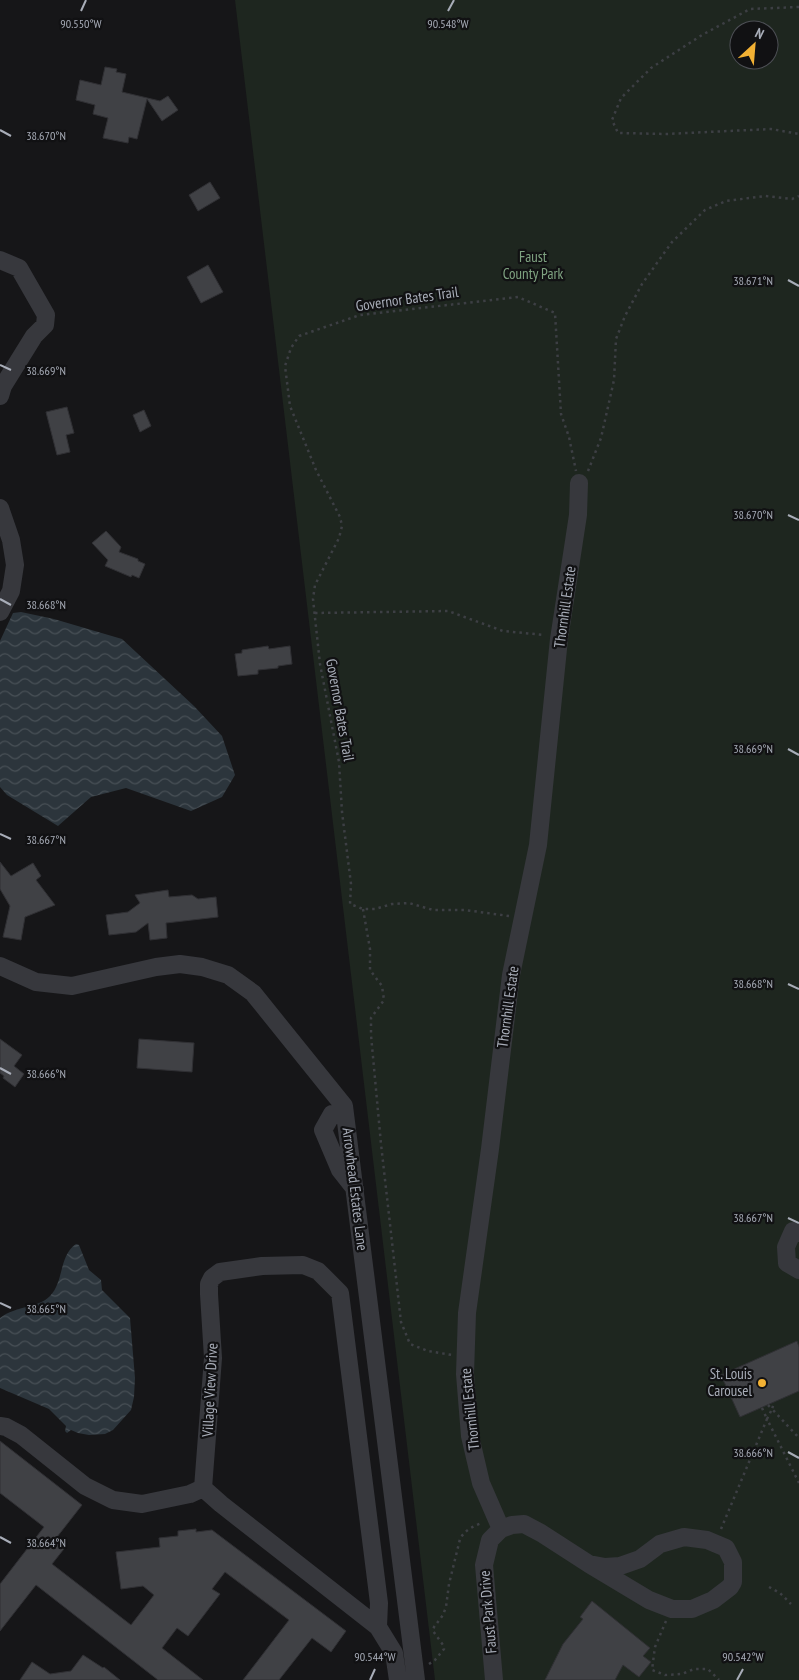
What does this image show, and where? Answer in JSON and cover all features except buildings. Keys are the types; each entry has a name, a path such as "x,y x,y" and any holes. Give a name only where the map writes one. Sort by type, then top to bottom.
{"street":[{"path":"0,260 19,268 46,315 45,324 34,336 3,386 0,396"},
{"name":"Thornhill Estate","path":"493,1525 470,1436 465,1374 467,1313 490,1149 511,975 538,845 560,637 578,515 579,483"},
{"path":"0,508 11,540 15,565 11,591 0,612"},
{"name":"Arrowhead Estates Lane","path":"0,966 36,982 72,986 138,970 180,964 202,967 228,975 253,993 344,1106 417,1665"},
{"path":"345,1117 339,1114 332,1114 323,1130 340,1170 355,1189"},
{"path":"799,1233 793,1231 786,1247 787,1263 799,1270"},
{"name":"Village View Drive","path":"203,1488 213,1358 209,1294 209,1284 212,1278 220,1272 262,1266 303,1265 318,1271 340,1293 379,1603 378,1627"},
{"path":"0,1426 21,1435 85,1486 113,1500 142,1504 190,1494 203,1488 378,1627 394,1653 398,1680"},
{"path":"493,1525 524,1524 541,1533 589,1564 649,1600 672,1609 692,1609 712,1600 730,1587 733,1582 733,1562 726,1548 716,1542 684,1537 660,1544 640,1558 620,1566 605,1567 589,1564"},
{"name":"Faust Park Drive","path":"493,1525 484,1565 494,1680"},
{"path":"394,1653 417,1665"}],"path":[{"path":"799,7 750,9 702,35 651,68 620,98 612,120 618,133 628,134 771,129 799,134"},
{"path":"579,483 588,470 601,438 614,380 616,339 625,316 642,284 672,242 705,210 726,201 765,196 792,199 799,196"},
{"name":"Governor Bates Trail","path":"363,909 350,904 351,884 338,762 320,664 313,600 315,585 339,538 342,526 340,517 316,470 290,406 285,366 292,348 300,336 360,315 518,297 555,314 561,414 569,437 579,483"},
{"path":"315,613 448,611 503,631 560,637"},
{"path":"466,1357 428,1351 410,1344 401,1322 371,1035 372,1018 384,1000 382,986 370,970 370,949 363,909 409,903 433,910 465,910 523,918"},
{"path":"716,1542 774,1403"},
{"path":"768,1405 799,1438"},
{"path":"762,1408 799,1484"},
{"path":"417,1665 428,1664 435,1660 444,1649 434,1631 434,1627 443,1615 446,1607 449,1584 460,1539 463,1534 475,1525 493,1525"},
{"path":"769,1587 780,1593 791,1604"},
{"path":"672,1609 655,1647 652,1670 665,1675 682,1674 694,1669 708,1669 719,1680"}],"green space":[{"name":"Faust County Park","path":"235,0 799,0 799,1680 435,1680"}],"water":[{"path":"21,612 54,619 122,639 194,706 222,736 235,775 222,797 191,811 126,788 91,797 58,826 7,795 0,787 0,641 13,613"},
{"path":"76,1244 79,1245 89,1270 101,1280 102,1290 130,1318 135,1378 134,1397 131,1410 113,1430 105,1434 89,1435 71,1430 67,1433 65,1431 66,1426 49,1409 0,1388 0,1318 13,1311 39,1303 50,1296 58,1284 67,1255"}],"place":[{"name":"St. Louis Carousel","path":"762,1383"}]}
